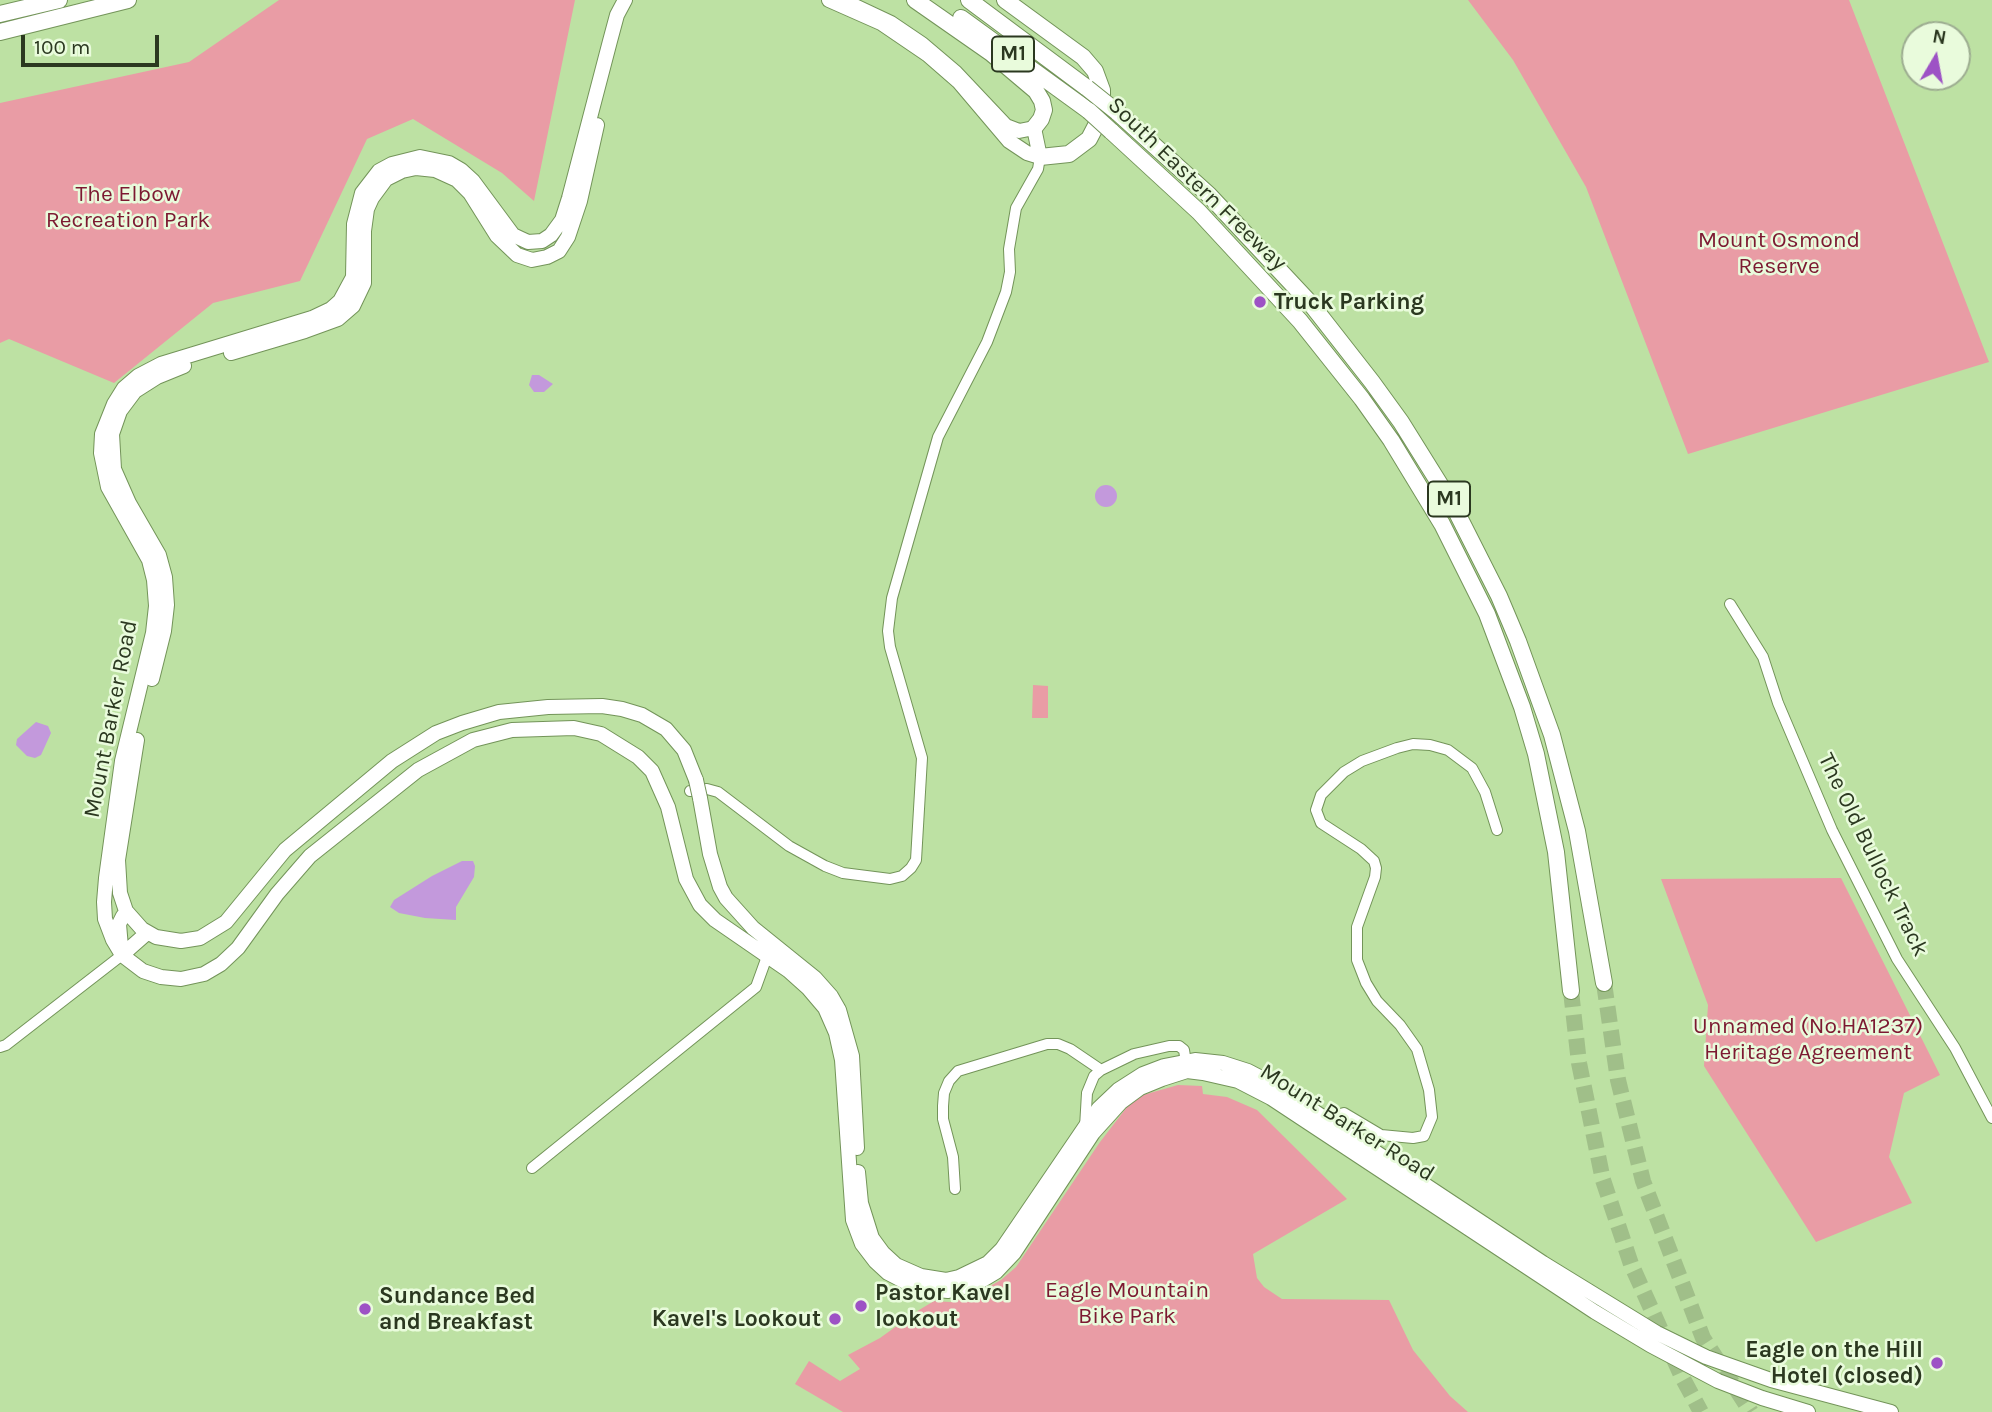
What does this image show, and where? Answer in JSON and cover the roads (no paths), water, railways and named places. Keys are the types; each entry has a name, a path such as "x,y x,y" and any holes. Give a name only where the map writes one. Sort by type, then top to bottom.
{"highway":[{"path":"0,7 49,0"},
{"path":"0,14 59,0"},
{"path":"0,32 128,0"},
{"path":"915,0 991,53 1036,91 1044,110 1034,128"},
{"name":"South Eastern Freeway","path":"934,0 1011,52 1089,111 1199,212 1300,321 1391,440 1442,524 1487,614 1518,695 1535,754 1556,852 1571,991"},
{"name":"South Eastern Freeway","path":"969,0 1117,112 1209,195 1311,304 1401,422 1454,507 1499,596 1552,735 1577,831 1604,984"},
{"path":"1005,0 1083,57 1094,71 1102,90 1101,119 1089,139 1069,154 1040,160"}],"main road":[{"name":"Mount Barker Road","path":"625,0 617,15 569,198 562,220 551,235 541,241 528,242 513,235 473,181 449,163 420,156 392,163 379,171 362,193 354,224 353,277 340,301 331,309 312,318 161,364 138,376 124,388 114,404 102,434 101,453 108,487 149,560 156,606 153,633 122,761 106,878 105,919 122,955 142,971 171,979 197,976 212,970 238,948 276,894 310,856 418,770 473,740 512,730 574,727 601,734 620,744 652,771 668,807 686,878 700,905 715,920 815,978 831,996 839,1010 852,1056 861,1203 872,1238 896,1265 921,1276 946,1280 973,1272 988,1263 1014,1233 1085,1127 1108,1098 1129,1082 1164,1066 1187,1066 1238,1081 1322,1124 1657,1334 1771,1380 1891,1412"},
{"name":"Mount Barker Road","path":"632,0 622,17 615,43 580,201 568,237 559,251 548,257 532,260 517,255 497,236 470,193 457,180 435,170 416,168 402,171 386,179 367,209 364,231 364,283 353,306 345,314 306,331 181,367 157,377 135,391 120,411 112,434 114,469 129,503 159,555 165,577 167,606 164,631 132,763 120,847 118,886 128,914 147,933 164,939 181,941 210,933 235,913 276,860 299,837 393,761 436,733 499,712 548,707 589,706 622,709 642,715 666,729 684,750 720,887 770,950 825,1008 836,1033 842,1060 853,1220 862,1244 888,1273 917,1288 948,1291 976,1284 996,1272 1014,1253 1093,1133 1109,1114 1140,1088 1187,1066"},
{"path":"829,0 881,23 928,55 966,90 1009,141 1040,160"},
{"path":"842,0 883,19 922,44 955,72 1006,125 1018,131 1034,128 1040,160"},
{"path":"122,955 118,927 121,919 128,914"},
{"path":"122,955 147,933"},
{"name":"Mount Barker Road","path":"1322,1124 1595,1312 1718,1381 1808,1412"},
{"path":"1686,1364 1692,1350"}],"street":[{"path":"695,789 715,790 789,846 842,873 890,879 902,876 916,860 922,758 890,647 888,631 892,598 938,438 987,342 1006,292 1010,272 1009,249 1016,208 1040,160"},
{"name":"The Old Bullock Track","path":"1730,604 1763,657 1777,703 1832,830 1897,959 1955,1048 1992,1118"},
{"path":"1322,1124 1336,1114 1344,1113 1381,1135 1413,1138 1424,1136 1432,1118 1429,1090 1417,1049 1371,992 1357,960 1357,928 1376,868 1374,861 1361,849 1321,824 1317,810 1321,795 1344,772 1362,761 1405,746 1430,745 1448,750 1472,768 1485,792 1497,830"},
{"path":"532,1168 756,987 770,950"},
{"path":"0,1047 122,955"},
{"path":"955,1189 953,1157 943,1119 943,1106 949,1081 958,1071 1033,1047 1058,1044 1101,1070"},
{"path":"1085,1127 1087,1093 1094,1076 1101,1070 1134,1055 1169,1046 1179,1046 1184,1050 1187,1066"}],"tunnel":[{"path":"1604,983 1618,1080 1643,1181 1703,1338 1751,1412"},
{"path":"1571,991 1579,1063 1603,1180 1631,1264 1682,1377 1701,1412"}],"place":[{"name":"Truck Parking","path":"1260,302"},
{"name":"Pastor Kavel lookout","path":"861,1306"},
{"name":"Sundance Bed and Breakfast","path":"365,1309"},
{"name":"Kavel's Lookout","path":"835,1319"},
{"name":"Eagle on the Hill Hotel (closed)","path":"1937,1363"}],"park label":[{"name":"The Elbow Recreation Park","path":"128,207"},
{"name":"Mount Osmond Reserve","path":"1779,253"},
{"name":"Unnamed (No.HA1237) Heritage Agreement","path":"1808,1039"},
{"name":"Eagle Mountain Bike Park","path":"1127,1303"}]}
